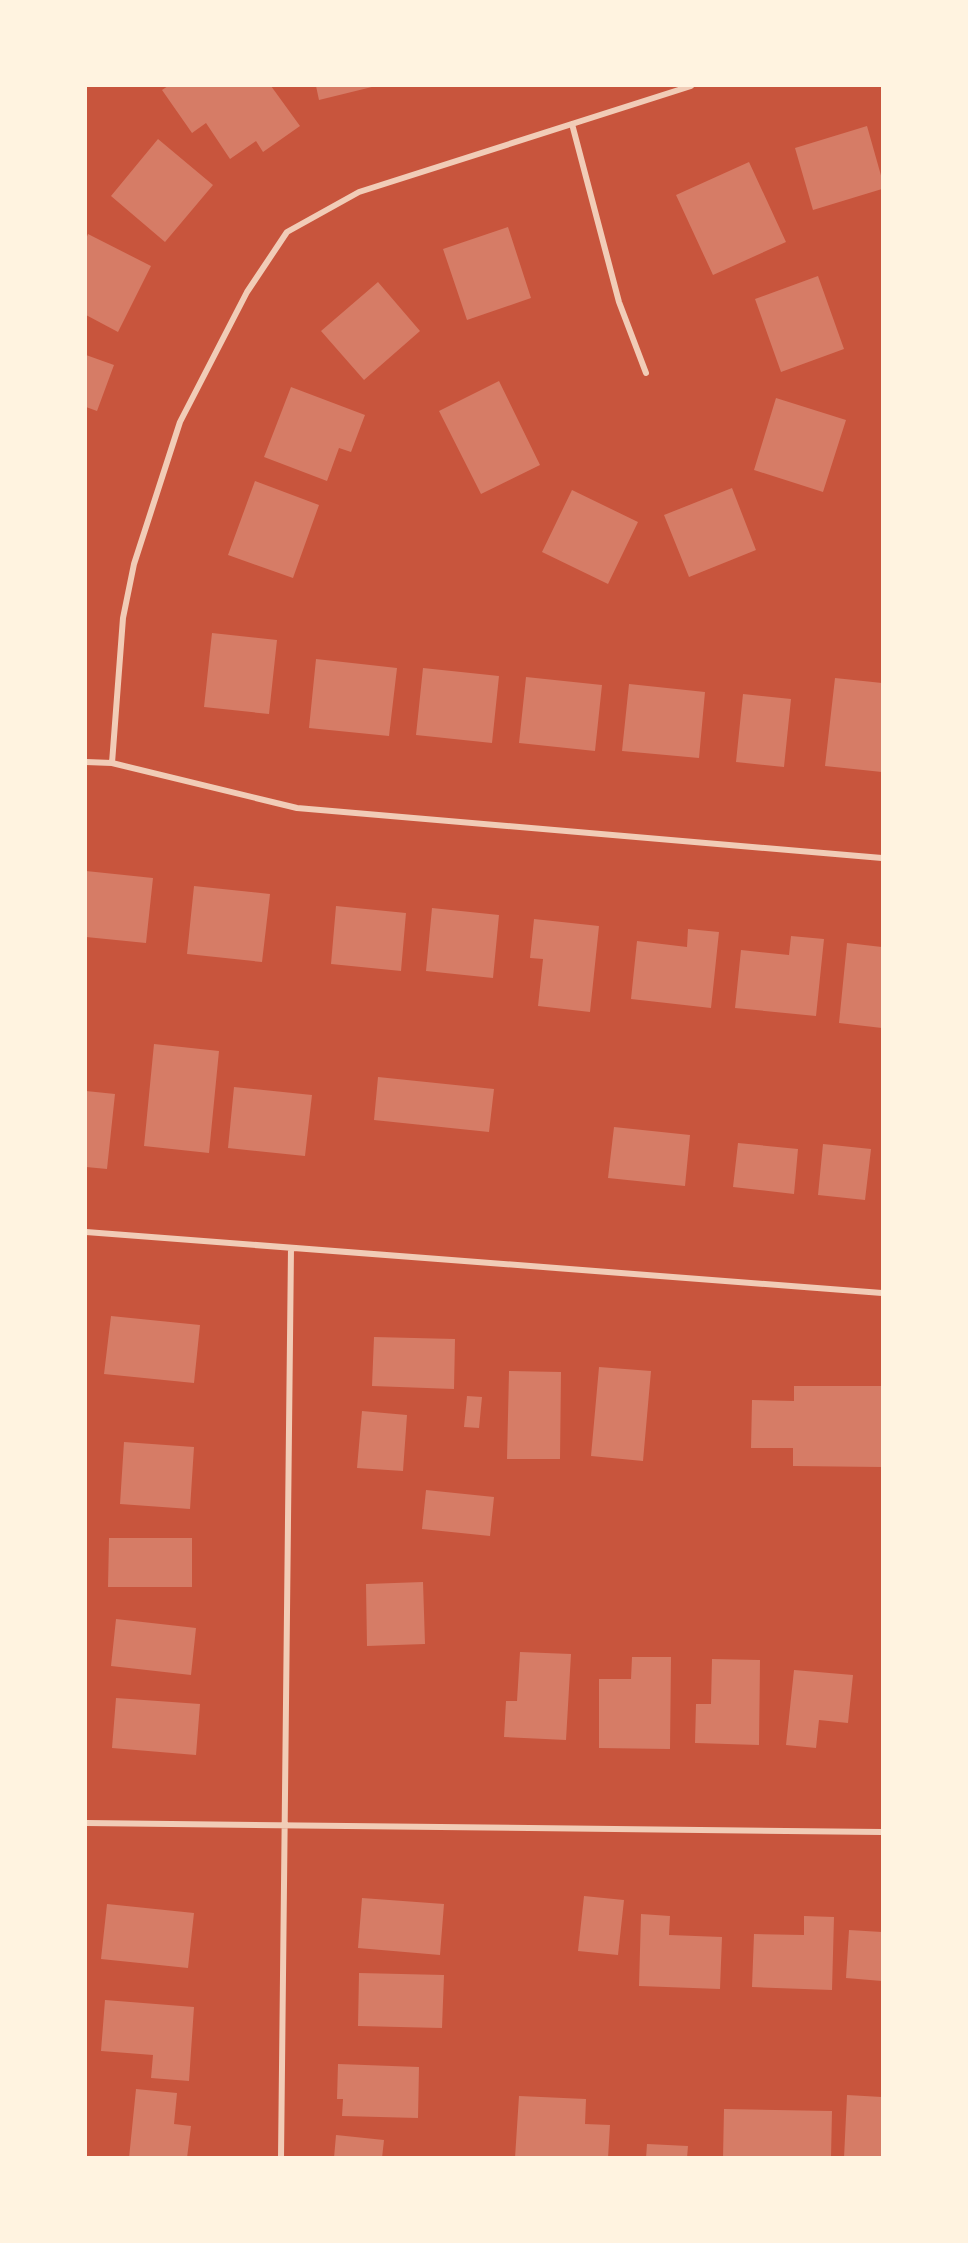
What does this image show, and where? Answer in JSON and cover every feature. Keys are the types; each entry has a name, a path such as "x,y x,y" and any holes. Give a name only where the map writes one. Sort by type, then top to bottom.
{"street":[{"path":"112,763 123,618 135,564 180,422 247,292 287,232 359,192 691,86"},
{"path":"572,124 619,302 646,373"},
{"path":"86,762 112,763 297,808 882,858"},
{"path":"86,1233 882,1293"},
{"path":"280,2157 286,1826 291,1248"},
{"path":"86,1823 882,1832"}],"building":[{"path":"168,86 271,86 300,126 263,152 256,141 230,159 206,123 192,133 162,90"},
{"path":"316,86 376,86 319,100"},
{"path":"867,126 882,179 882,189 813,210 795,148"},
{"path":"158,139 213,185 165,242 111,196"},
{"path":"749,162 786,242 713,275 676,195"},
{"path":"508,227 531,298 467,320 443,249"},
{"path":"88,234 151,266 118,332 86,315 86,239"},
{"path":"818,276 844,349 781,372 755,299"},
{"path":"378,282 420,331 364,380 321,331"},
{"path":"86,355 114,365 97,411 86,407"},
{"path":"499,381 540,465 481,494 439,411"},
{"path":"291,387 365,415 351,452 339,448 327,481 264,457"},
{"path":"776,398 846,420 823,492 754,470"},
{"path":"255,481 319,505 293,578 228,555"},
{"path":"732,488 756,550 689,577 664,515"},
{"path":"572,490 638,522 608,584 542,552"},
{"path":"212,633 277,640 269,714 204,707"},
{"path":"316,659 397,668 389,736 309,728"},
{"path":"423,668 499,676 492,743 416,735"},
{"path":"526,677 602,685 595,751 519,743"},
{"path":"835,678 882,683 882,772 825,766"},
{"path":"629,684 705,692 699,758 622,751"},
{"path":"743,694 791,699 784,767 736,762"},
{"path":"86,871 153,878 146,943 86,937"},
{"path":"194,886 270,894 262,962 187,954"},
{"path":"336,906 406,913 401,971 331,964"},
{"path":"432,908 499,915 493,978 426,971"},
{"path":"534,919 599,926 590,1012 538,1006 543,959 530,958"},
{"path":"688,929 719,932 711,1008 631,999 637,941 687,947"},
{"path":"791,936 824,939 816,1016 735,1008 741,950 789,955"},
{"path":"847,943 882,947 882,1028 839,1023"},
{"path":"154,1044 219,1051 209,1153 144,1146"},
{"path":"378,1077 494,1089 489,1132 374,1120"},
{"path":"234,1087 312,1095 305,1156 228,1148"},
{"path":"86,1091 115,1094 107,1169 86,1167"},
{"path":"614,1127 690,1135 685,1186 608,1178"},
{"path":"738,1143 798,1149 794,1194 733,1187"},
{"path":"823,1144 871,1149 865,1200 818,1195"},
{"path":"111,1316 200,1325 194,1383 104,1374"},
{"path":"374,1337 455,1339 454,1389 372,1386"},
{"path":"599,1367 651,1371 643,1461 591,1456"},
{"path":"509,1371 561,1372 560,1459 507,1459"},
{"path":"794,1386 882,1386 882,1467 793,1466 793,1448 751,1448 752,1400 794,1401"},
{"path":"467,1396 482,1397 479,1428 464,1427"},
{"path":"362,1411 407,1415 403,1471 357,1468"},
{"path":"124,1442 194,1447 190,1509 120,1504"},
{"path":"426,1490 494,1497 490,1536 422,1529"},
{"path":"109,1538 192,1538 192,1587 108,1587"},
{"path":"423,1582 425,1644 367,1646 366,1584"},
{"path":"116,1619 196,1628 191,1675 111,1666"},
{"path":"520,1652 571,1654 566,1740 504,1737 506,1701 517,1701"},
{"path":"632,1657 671,1657 670,1749 599,1748 599,1679 631,1679"},
{"path":"712,1659 760,1660 759,1745 695,1743 696,1704 711,1704"},
{"path":"794,1670 853,1675 848,1723 819,1720 816,1748 786,1745"},
{"path":"116,1698 200,1704 196,1755 112,1748"},
{"path":"584,1896 624,1900 618,1955 578,1951"},
{"path":"362,1898 444,1904 440,1955 358,1948"},
{"path":"107,1904 194,1913 188,1968 101,1959"},
{"path":"641,1914 670,1916 669,1935 722,1937 720,1989 639,1986"},
{"path":"804,1916 834,1917 832,1990 752,1987 754,1934 804,1935"},
{"path":"849,1930 882,1932 882,1981 846,1978"},
{"path":"359,1973 444,1975 442,2028 358,2026"},
{"path":"105,2000 194,2007 189,2081 151,2078 153,2055 101,2051"},
{"path":"338,2064 419,2067 418,2118 342,2116 343,2099 337,2099"},
{"path":"136,2089 177,2093 174,2124 191,2126 187,2158 129,2158"},
{"path":"847,2095 882,2097 882,2158 844,2158"},
{"path":"519,2096 586,2099 585,2124 610,2125 608,2158 515,2158"},
{"path":"724,2109 832,2111 831,2158 723,2158"},
{"path":"336,2135 384,2140 382,2158 334,2158"},
{"path":"647,2144 688,2146 687,2158 646,2158"}]}
